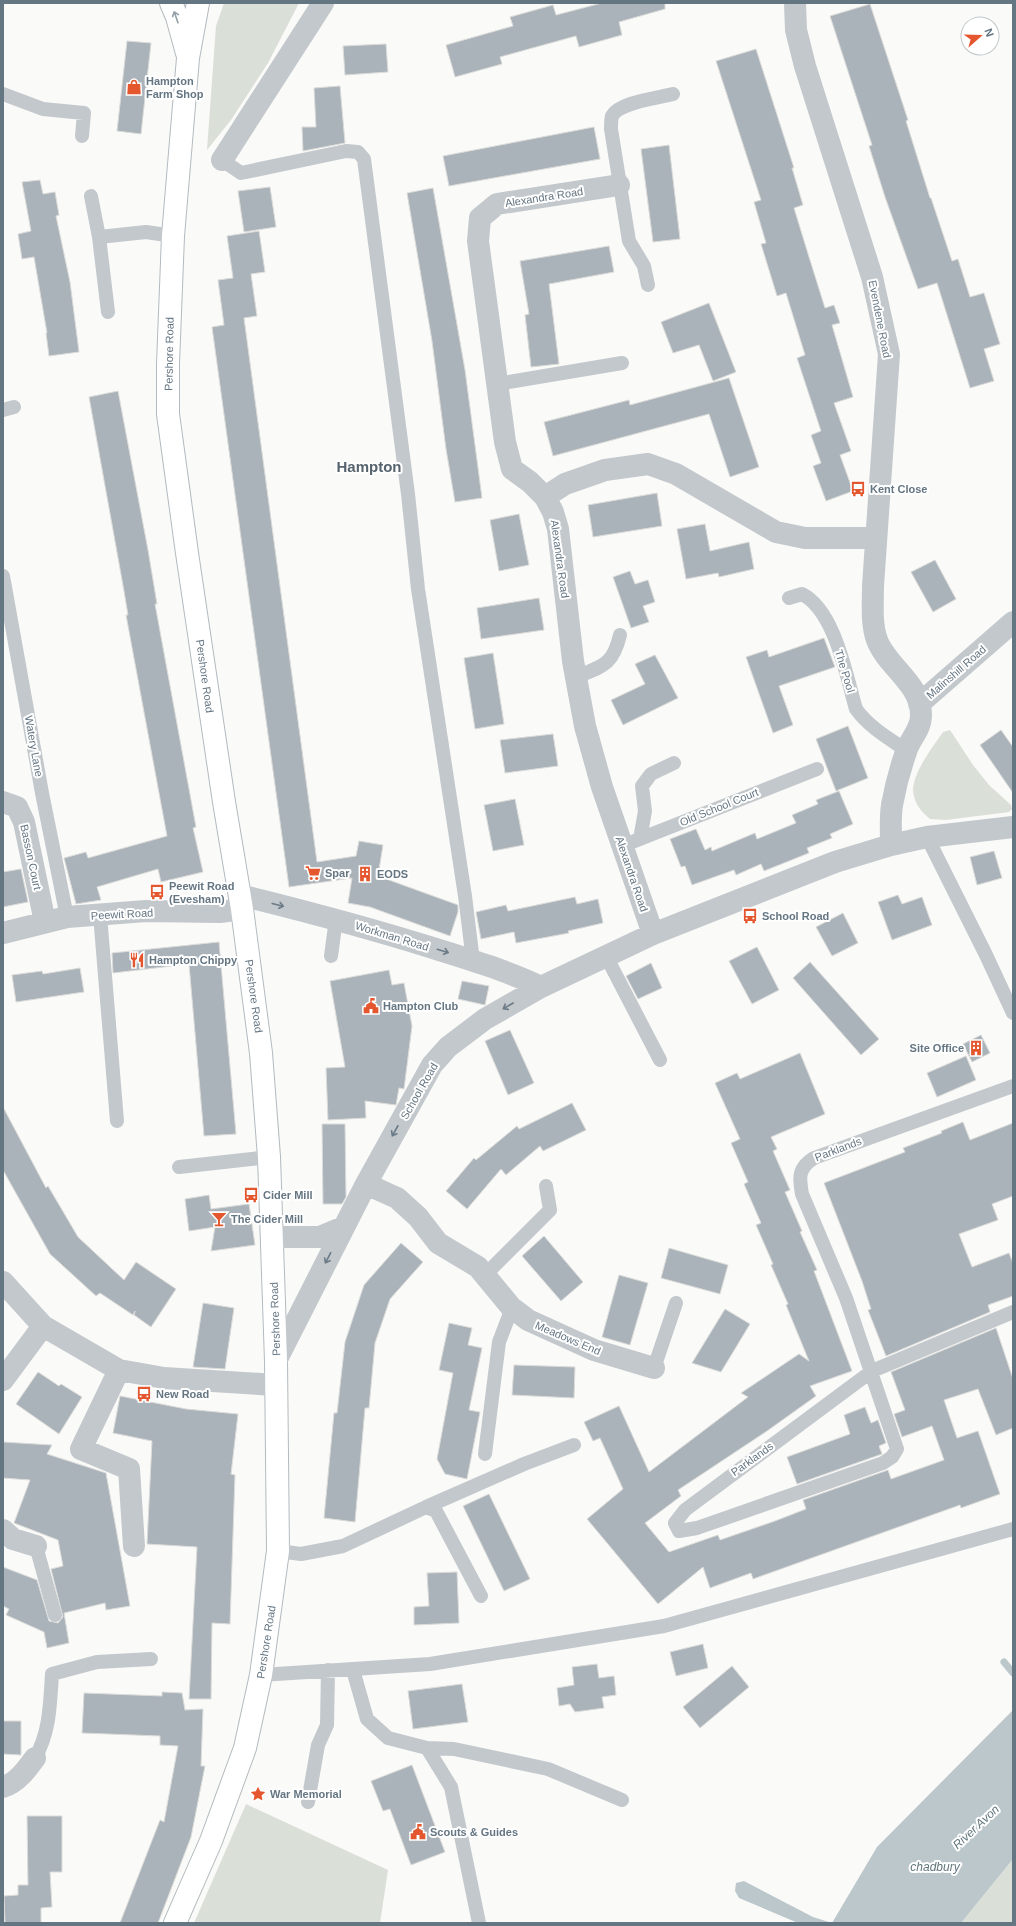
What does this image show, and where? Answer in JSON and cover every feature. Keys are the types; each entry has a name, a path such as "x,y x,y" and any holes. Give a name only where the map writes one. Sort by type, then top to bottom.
{"main road":[{"name":"Pershore Road","path":"171,3 177,17 188,58"},
{"name":"Pershore Road","path":"175,1923 211,1841 245,1748 261,1675 278,1551 276,1361 272,1237 269,1157 261,1053 241,902 224,802 186,553 168,414 168,364 174,236 188,58 198,3"}],"street":[{"path":"222,160 323,3"},
{"name":"Evendene Road","path":"795,3 796,30 872,277 889,354 876,538 873,612 877,640 886,656 910,686 919,704"},
{"name":"Alexandra Road","path":"619,185 498,204 480,218 478,241 506,442 512,469 530,482 545,498 553,512 558,529 576,677 585,726 631,843 653,934"},
{"path":"545,498 565,484 605,470 648,464 676,474 776,532 805,538 876,538"},
{"name":"Malinshill Road","path":"891,845 892,806 906,750 917,731 921,716 919,704 1013,622"},
{"name":"Basson Court","path":"3,802 17,807 24,822 45,922"},
{"name":"School Road","path":"276,1361 366,1184 432,1065 448,1047 485,1019 541,987 653,934 835,862 891,845 927,838 1013,827"},
{"name":"Workman Road","path":"241,902 336,919 519,976 541,987"},
{"name":"Peewit Road","path":"3,933 67,917 146,911 220,912 241,902"},
{"name":"Meadows End","path":"366,1184 397,1198 418,1216 438,1243 478,1267 512,1308 528,1320 547,1330 594,1350 654,1368"},
{"path":"272,1237 320,1237 344,1227"},
{"path":"3,1282 43,1326 119,1370 164,1378 276,1385"},
{"path":"3,1380 43,1326"},
{"path":"119,1370 82,1448 129,1469 134,1546"},
{"path":"3,1530 13,1539 36,1546"},
{"path":"3,1787 8,1786 24,1772 35,1758"}],"lane":[{"path":"3,94 43,108 84,113 82,136"},
{"path":"648,286 644,266 628,241 611,129 612,117 617,109 629,104 673,94"},
{"path":"222,160 241,173 346,151 358,152 364,159 408,494 418,589 465,896 473,961"},
{"path":"91,196 99,237 108,312"},
{"path":"99,237 146,232 174,236"},
{"path":"498,384 622,363"},
{"name":"Watery Lane","path":"3,576 42,793 67,917"},
{"name":"The Pool","path":"789,598 802,594 812,599 817,605 835,639 856,709 861,716 879,732 906,750"},
{"path":"576,677 603,666 616,651 620,635"},
{"path":"631,843 645,811 642,786 651,774 674,763"},
{"name":"Old School Court","path":"631,843 817,769"},
{"path":"927,838 986,955 1013,1013"},
{"path":"100,914 117,1121"},
{"path":"331,956 336,919"},
{"path":"606,956 660,1060"},
{"name":"Parklands","path":"1013,1086 814,1158 805,1164 801,1171 800,1183 802,1194 846,1298 872,1371 897,1449 892,1457 883,1462 697,1528 680,1531 675,1523 685,1510 872,1371 1013,1312"},
{"path":"179,1167 269,1157"},
{"path":"485,1275 550,1210 546,1186"},
{"path":"654,1368 676,1303"},
{"path":"485,1454 499,1342 512,1308"},
{"path":"278,1551 301,1554 343,1546 426,1507 524,1464 574,1445"},
{"path":"426,1507 436,1510 481,1596"},
{"path":"261,1675 430,1664 664,1626 1013,1529"},
{"path":"36,1546 55,1615"},
{"path":"35,1758 43,1745 47,1732 52,1674 97,1662 151,1659"},
{"path":"308,1802 318,1745 327,1725 328,1670"},
{"path":"353,1670 367,1719 388,1738 428,1748 454,1749 548,1769 622,1800"},
{"path":"428,1748 451,1787 479,1923"}],"shaded area":[{"path":"224,3 299,3 268,63 231,120 207,150 216,26"},
{"path":"950,730 973,765 989,785 1011,805 1012,809 1009,812 946,820 930,819 920,809 916,803 913,789 918,772 922,763 943,732"},
{"path":"246,1804 388,1870 380,1923 194,1923"},
{"path":"1013,1859 1013,1923 961,1923"}],"water":[{"name":"chadbury","path":"1013,1710 1013,1859 961,1923 832,1923 877,1847"},
{"path":"744,1881 813,1917 832,1923 798,1923 739,1898 735,1891 736,1883"}],"building":[{"path":"602,3 665,3 665,9 619,22 622,35 579,47 576,36 500,57 502,64 455,77 446,45 513,26 510,17 553,5 556,15"},
{"path":"870,4 908,120 906,121 930,198 952,261 958,259 970,297 984,293 1000,344 984,349 994,381 970,388 937,283 918,289 885,197 869,146 872,145 830,16"},
{"name":"Hampton Farm Shop","path":"127,41 151,43 141,134 117,131"},
{"path":"386,44 388,72 345,75 343,46"},
{"path":"756,49 794,168 792,168 803,205 794,208 809,257 825,308 834,305 840,323 832,325 853,397 834,403 851,451 840,455 853,491 826,501 813,466 821,463 811,435 821,431 797,358 805,355 786,293 777,296 761,244 766,243 754,202 761,200 716,61"},
{"path":"340,86 345,143 303,151 302,127 316,127 314,88"},
{"path":"594,127 600,159 449,186 443,156"},
{"path":"669,145 680,239 653,242 641,149"},
{"path":"40,180 43,194 55,192 59,215 56,216 70,282 79,352 49,356 47,333 34,257 22,259 18,234 31,231 22,182"},
{"path":"270,187 276,227 244,232 238,191"},
{"path":"433,188 465,370 482,498 455,502 446,449 432,341 407,193"},
{"path":"259,231 265,272 251,274 257,316 244,318 317,862 356,856 359,841 383,845 378,876 458,905 458,912 450,936 370,907 348,903 352,878 289,887 212,327 224,325 218,280 233,278 227,236"},
{"path":"609,246 614,272 549,284 559,364 531,367 525,315 529,314 520,261"},
{"path":"709,303 736,372 713,381 699,345 673,353 661,322"},
{"path":"729,378 759,467 730,477 709,414 553,456 544,422 629,400 630,405"},
{"path":"118,391 148,550 157,604 155,604 196,827 193,828 203,872 161,882 158,869 97,887 101,900 76,904 64,858 86,852 88,858 167,836 126,615 128,615 124,591 89,397"},
{"path":"657,493 662,526 593,537 588,505"},
{"path":"519,514 529,565 499,571 490,520"},
{"path":"705,524 710,551 749,542 754,569 719,577 718,573 686,579 677,529"},
{"path":"935,560 956,599 933,612 911,572"},
{"path":"630,571 635,584 648,580 655,602 643,606 649,622 631,628 613,577"},
{"path":"539,598 544,630 481,639 477,608"},
{"path":"824,638 835,667 779,686 793,725 773,733 746,657 767,650 769,657"},
{"path":"493,653 504,724 475,729 464,658"},
{"path":"655,655 678,698 623,725 611,700 645,684 635,664"},
{"path":"848,726 868,778 836,791 816,739"},
{"path":"1001,730 1013,747 1013,793 980,745"},
{"path":"553,734 558,766 505,773 500,740"},
{"path":"839,791 853,824 830,834 832,838 807,848 809,853 764,871 761,864 736,875 734,870 692,885 685,866 681,867 670,839 696,829 705,850 711,847 712,851 755,833 757,839 796,823 792,815 818,804 816,800"},
{"path":"515,799 524,845 493,851 484,805"},
{"path":"994,851 1002,878 977,885 970,857"},
{"path":"21,869 28,902 3,907 3,872"},
{"path":"898,895 902,904 922,897 932,925 892,940 878,902"},
{"path":"575,897 577,904 598,899 603,923 568,931 569,933 516,943 514,932 481,939 476,912 506,905 508,911"},
{"path":"843,913 858,943 832,956 816,927"},
{"path":"219,942 236,1134 204,1136 189,964 113,973 112,953"},
{"path":"757,947 779,990 752,1004 729,961"},
{"path":"810,962 879,1039 861,1055 793,978"},
{"path":"651,963 662,988 638,999 626,976"},
{"path":"80,968 84,992 16,1002 12,975 42,971 43,974"},
{"path":"389,970 392,985 404,983 412,1026 404,1089 399,1088 396,1105 365,1101 366,1118 328,1120 326,1068 345,1067 330,981"},
{"path":"462,981 489,986 485,1005 458,999"},
{"path":"510,1030 534,1083 508,1095 485,1041"},
{"name":"Site Office","path":"981,1035 990,1053 972,1062 963,1044"},
{"path":"800,1053 825,1114 771,1137 777,1149 773,1151 790,1190 785,1192 802,1231 800,1232 817,1270 814,1271 852,1371 810,1386 816,1396 767,1431 678,1490 681,1496 645,1523 669,1552 718,1535 720,1540 775,1521 806,1509 803,1500 888,1470 891,1479 944,1460 932,1426 902,1437 894,1414 905,1410 891,1372 996,1328 1013,1379 1013,1428 996,1435 978,1389 944,1400 957,1438 978,1431 1000,1494 961,1508 960,1505 753,1579 751,1573 710,1588 703,1567 658,1604 587,1519 623,1489 600,1438 593,1441 584,1422 619,1406 649,1472 748,1397 741,1393 799,1354 809,1361 786,1305 788,1304 771,1265 773,1264 756,1225 761,1223 744,1184 748,1182 731,1143 740,1139 715,1083 737,1073 740,1079"},
{"path":"966,1056 976,1080 937,1097 927,1073"},
{"path":"572,1103 586,1130 543,1151 540,1146 506,1175 501,1169 467,1209 446,1191 474,1158 476,1160 517,1126 519,1129"},
{"path":"3,1107 46,1188 48,1186 78,1237 124,1280 136,1262 176,1289 151,1327 134,1315 135,1311 133,1315 100,1293 96,1296 50,1254 3,1170"},
{"path":"963,1122 970,1140 1013,1123 1013,1196 992,1204 998,1220 959,1234 972,1267 1009,1253 1013,1263 1013,1296 988,1305 990,1312 886,1356 868,1310 871,1309 862,1281 824,1183 905,1152 903,1148 942,1133 941,1131"},
{"path":"322,1124 345,1124 346,1197 342,1204 323,1204"},
{"name":"The Cider Mill","path":"209,1195 211,1209 249,1204 255,1245 211,1251 215,1227 189,1231 185,1199"},
{"path":"544,1236 583,1282 561,1301 522,1256"},
{"path":"401,1243 423,1262 390,1299 375,1343 369,1408 365,1408 355,1522 324,1518 334,1413 337,1413 345,1342 364,1285"},
{"path":"669,1248 728,1265 720,1294 661,1278"},
{"path":"619,1275 648,1283 630,1345 602,1337"},
{"path":"203,1303 234,1308 225,1369 193,1367"},
{"path":"725,1309 750,1324 721,1372 692,1363"},
{"path":"449,1323 472,1328 468,1345 482,1348 469,1410 480,1412 467,1479 445,1474 437,1459 453,1373 439,1370"},
{"path":"514,1365 575,1367 574,1398 512,1395"},
{"path":"38,1372 59,1386 61,1384 82,1397 59,1434 16,1404"},
{"path":"120,1396 186,1409 238,1414 231,1474 235,1475 230,1624 212,1623 211,1699 189,1699 197,1547 147,1544 152,1441 113,1433"},
{"path":"865,1407 871,1423 878,1420 886,1443 879,1446 882,1454 797,1484 787,1457 850,1434 844,1415"},
{"path":"3,1442 52,1445 47,1454 106,1473 130,1606 106,1610 105,1603 64,1613 69,1643 47,1648 44,1632 6,1615 9,1609 3,1606 3,1567 37,1580 49,1621 58,1623 63,1617 51,1569 63,1566 58,1540 14,1523 30,1480 3,1478"},
{"path":"489,1494 530,1579 504,1591 463,1506"},
{"path":"457,1572 459,1623 414,1625 414,1607 429,1606 427,1573"},
{"path":"703,1644 708,1668 676,1676 670,1652"},
{"path":"597,1664 599,1678 614,1676 616,1695 602,1697 604,1708 575,1712 570,1704 559,1706 557,1688 574,1685 572,1667"},
{"path":"732,1666 749,1687 700,1728 683,1707"},
{"path":"462,1684 468,1722 413,1729 408,1691"},
{"path":"162,1692 182,1693 185,1710 203,1709 201,1766 205,1766 191,1837 158,1923 120,1923 160,1820 164,1822 178,1746 160,1745 160,1736 82,1733 84,1693 162,1696"},
{"path":"3,1721 21,1721 21,1755 3,1754"},
{"name":"Scouts & Guides","path":"412,1765 445,1852 411,1865 390,1809 383,1811 371,1781"},
{"path":"27,1816 62,1816 62,1872 50,1872 52,1907 41,1908 41,1923 5,1923 4,1896 18,1895 18,1885 28,1885"}],"waterway":[{"path":"1004,1662 1013,1673"}],"place":[{"name":"Hampton Farm Shop","path":"134,87"},
{"name":"Kent Close","path":"858,489"},
{"name":"Spar","path":"313,873"},
{"name":"EODS","path":"365,874"},
{"name":"Peewit Road (Evesham)","path":"157,892"},
{"name":"School Road","path":"750,916"},
{"name":"Hampton Chippy","path":"137,960"},
{"name":"Hampton Club","path":"371,1006"},
{"name":"Site Office","path":"976,1048"},
{"name":"Cider Mill","path":"251,1195"},
{"name":"The Cider Mill","path":"219,1219"},
{"name":"New Road","path":"144,1394"},
{"name":"War Memorial","path":"258,1794"},
{"name":"Scouts & Guides","path":"418,1832"}],"district":[{"name":"Hampton","path":"369,466"}],"water label":[{"name":"River Avon","path":"976,1827"}]}
